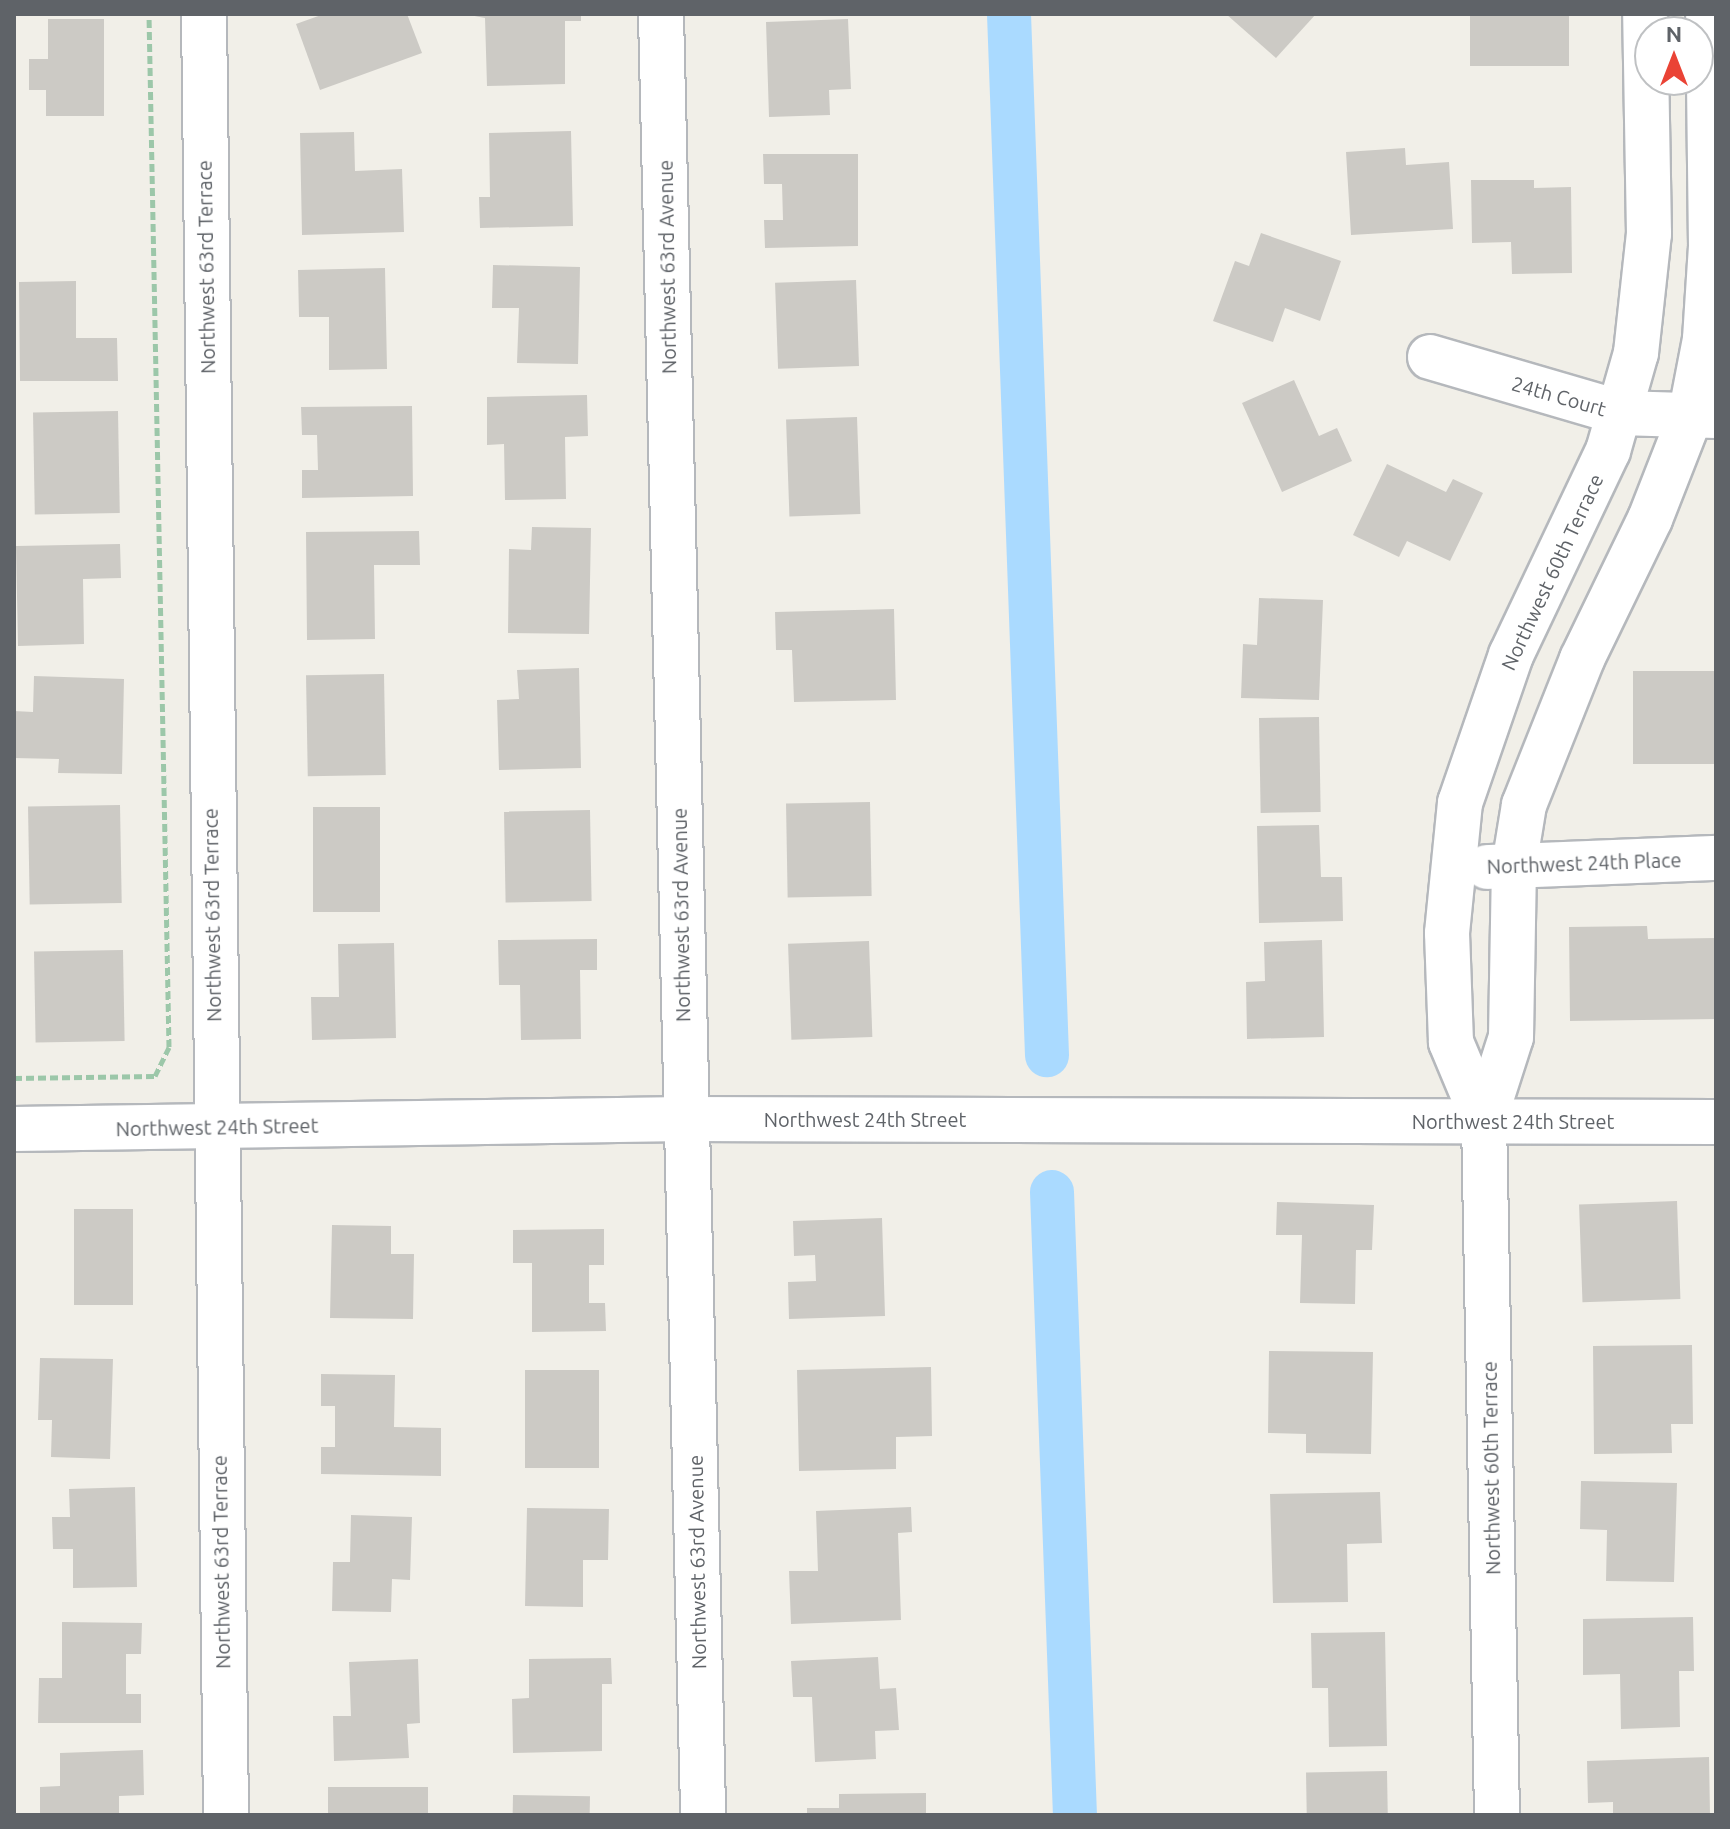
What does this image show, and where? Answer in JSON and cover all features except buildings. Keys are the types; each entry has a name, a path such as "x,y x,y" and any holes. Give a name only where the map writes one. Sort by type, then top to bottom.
{"street":[{"name":"Northwest 63rd Terrace","path":"204,14 214,1128 226,1815"},
{"name":"Northwest 63rd Avenue","path":"661,14 703,1815"},
{"name":"Northwest 60th Terrace","path":"1484,1121 1451,1042 1451,868 1482,725 1578,521 1621,413 1636,353 1649,234 1645,14"},
{"name":"Northwest 60th Terrace","path":"1497,1815 1484,1121 1511,1037 1514,866 1524,805 1570,688 1703,416 1711,246 1708,14"},
{"name":"24th Court","path":"1430,357 1621,413 1703,416"},
{"name":"Northwest 24th Place","path":"1451,868 1716,858"},
{"name":"Northwest 24th Street","path":"14,1129 685,1119 1716,1122"}],"path":[{"path":"14,1078 155,1076 169,1047 149,14"}],"waterway":[{"path":"1009,14 1047,1055"},
{"path":"1052,1192 1075,1815"}]}
